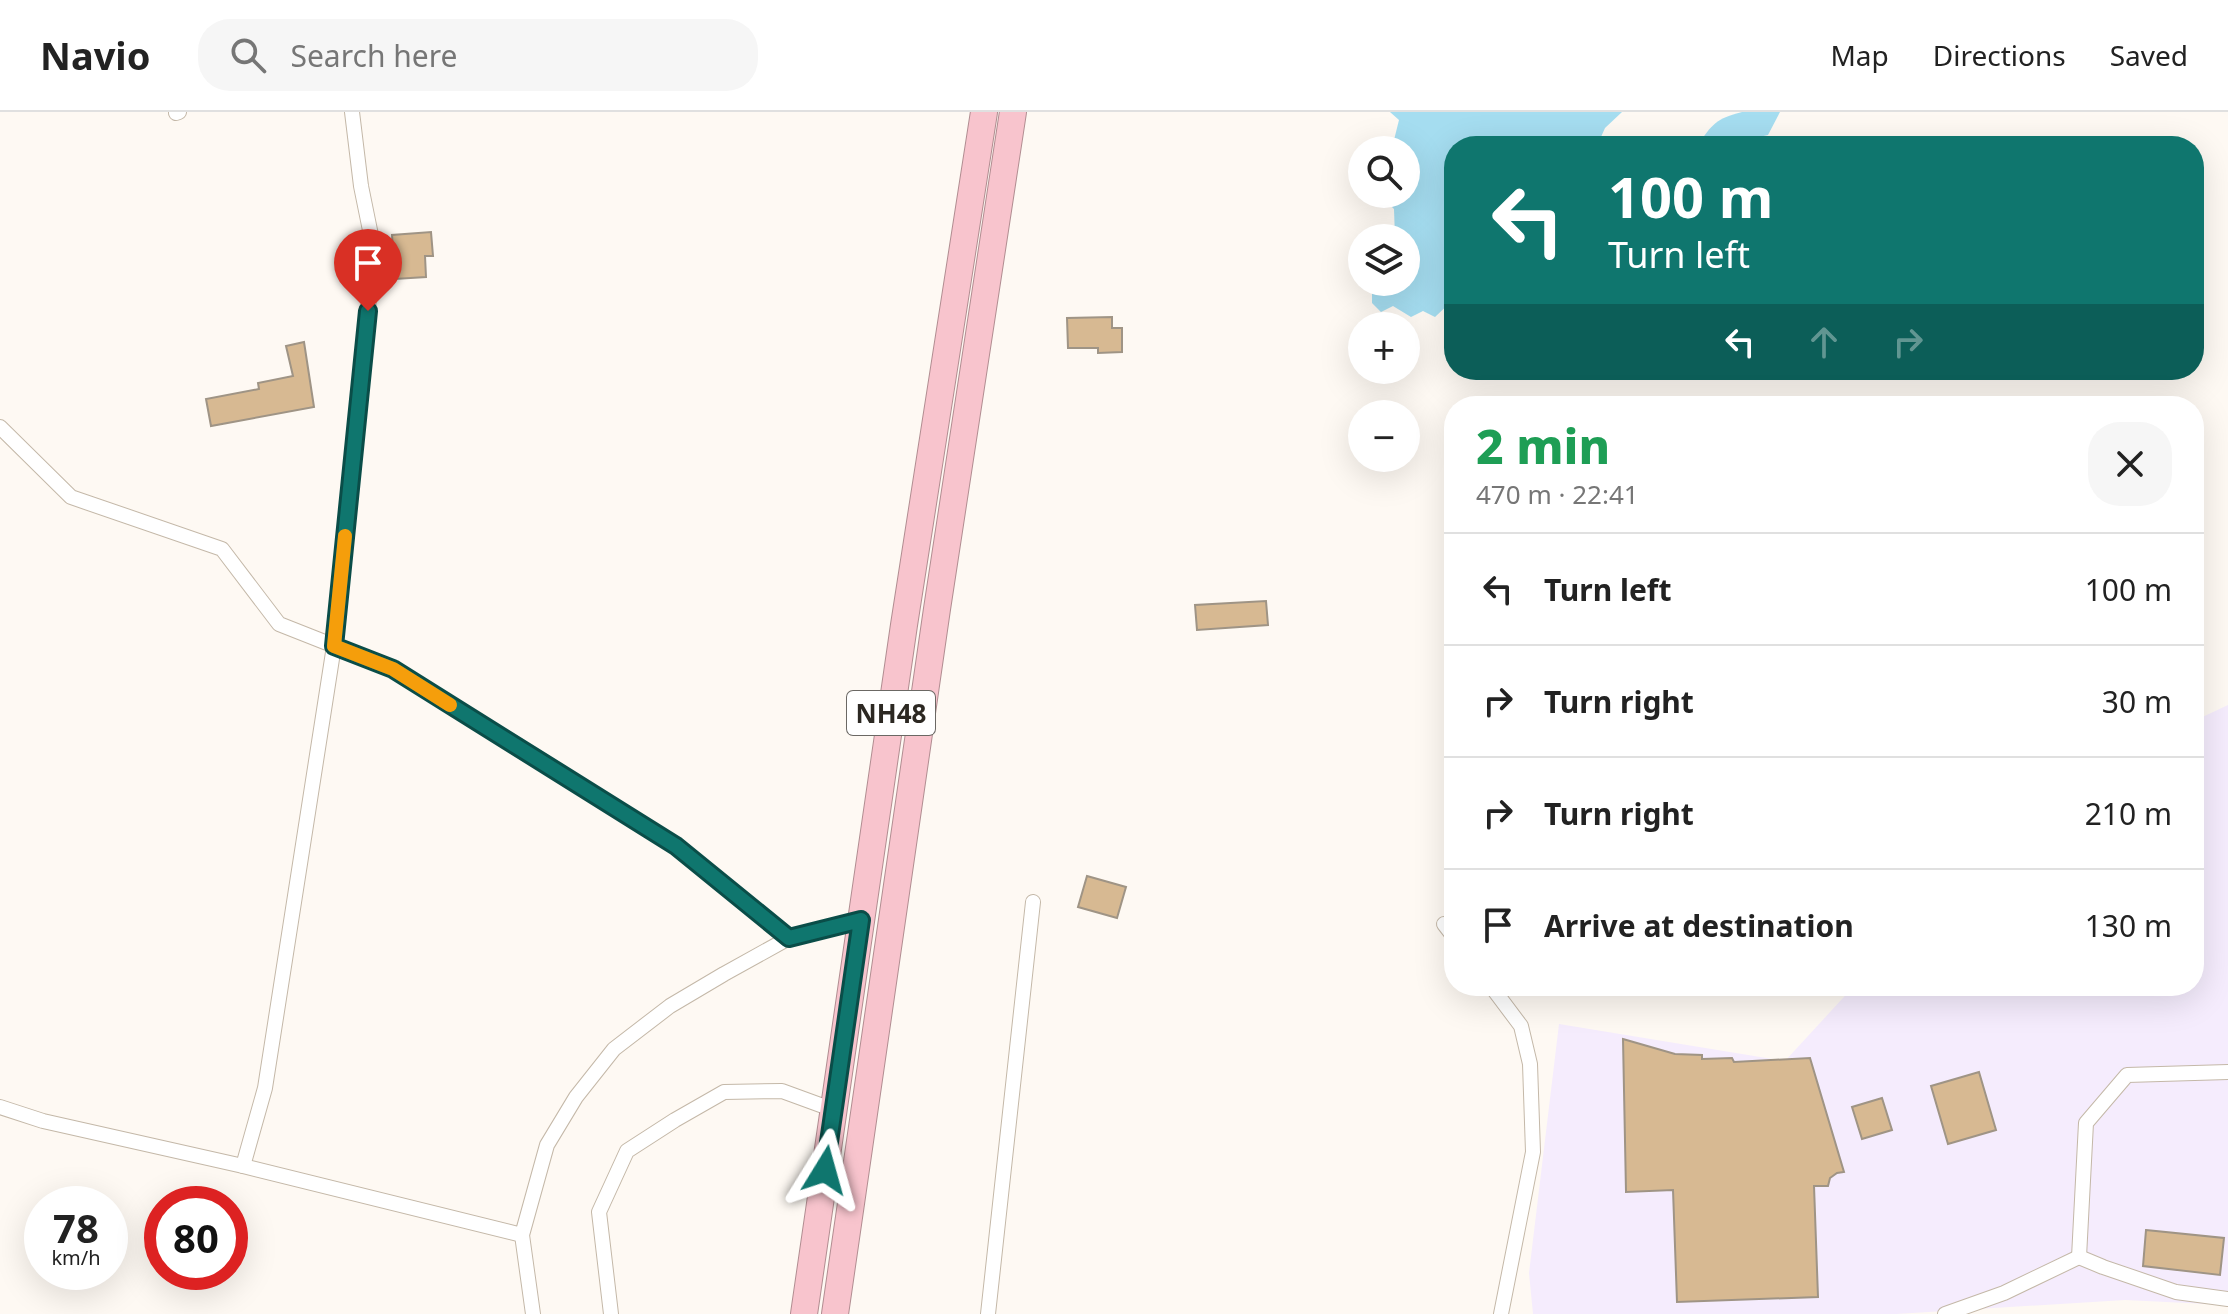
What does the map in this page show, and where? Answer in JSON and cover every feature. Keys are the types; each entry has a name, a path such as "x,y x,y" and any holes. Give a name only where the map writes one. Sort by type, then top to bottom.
{"highway":[{"name":"NH48","path":"804,1314 904,625 984,112"},
{"name":"NH48","path":"835,1314 1013,112"}],"street":[{"path":"243,1166 265,1088 334,646 374,250 361,186 352,112"},
{"path":"0,427 71,497 222,549 279,624 393,669 676,846 789,938"},
{"path":"988,1314 1033,902"},
{"path":"533,1314 522,1235 547,1145 576,1097 614,1049 670,1006 789,938 861,920"},
{"path":"1498,996 1521,1026 1530,1064 1533,1152 1501,1314"},
{"path":"2079,1257 2086,1123 2127,1075 2228,1072"},
{"path":"611,1314 599,1212 627,1151 724,1092 782,1091 834,1110"},
{"path":"0,1107 43,1121 243,1166 522,1235"},
{"path":"1945,1314 2004,1293 2079,1257 2176,1292 2228,1299"}],"shaded area":[{"path":"2228,705 2228,1305 2125,1300 1896,1314 1533,1314 1529,1273 1559,1024 1785,1061 1845,996 2204,996 2204,716"}],"water":[{"path":"1390,112 1622,112 1605,128 1601,136 1444,136 1444,308 1435,317 1423,311 1403,312 1393,306 1381,312 1372,303 1372,296 1420,296 1420,224 1395,224 1393,208 1420,208 1420,136 1395,136 1399,120"},
{"path":"1742,112 1780,112 1768,135 1704,136 1726,117"}],"building":[{"path":"431,232 433,256 425,256 426,277 395,279 392,235"},
{"path":"1112,317 1112,328 1122,328 1122,352 1098,353 1098,348 1068,348 1067,318"},
{"path":"304,342 314,407 211,426 206,399 259,389 258,383 293,376 286,346"},
{"path":"1266,601 1268,625 1197,630 1195,605"},
{"path":"1087,876 1126,887 1117,918 1078,907"},
{"path":"1623,1039 1675,1054 1702,1055 1702,1059 1732,1058 1734,1062 1810,1058 1844,1172 1830,1178 1828,1186 1814,1186 1818,1297 1677,1302 1673,1190 1626,1192"},
{"path":"1979,1072 1996,1130 1948,1144 1931,1086"},
{"path":"1882,1098 1892,1130 1862,1139 1852,1107"},
{"path":"2146,1230 2224,1238 2220,1275 2143,1266"}],"slow traffic":[{"path":"345,536 334,646 393,669 450,705"}],"route":[{"path":"368,311 334,646 393,669 676,846 789,938 861,920 825,1170"}]}
